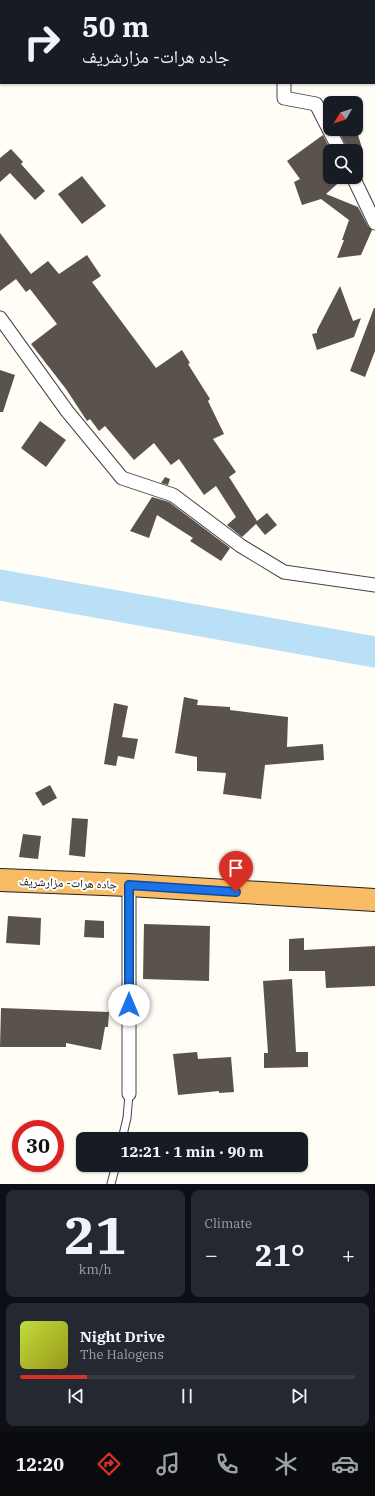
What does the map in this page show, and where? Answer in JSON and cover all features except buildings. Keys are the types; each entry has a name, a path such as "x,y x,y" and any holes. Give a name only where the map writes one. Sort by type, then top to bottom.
{"highway":[{"name":"جاده هرات- مزارشریف","path":"0,880 129,885 375,900"}],"street":[{"path":"284,84 284,98 316,104 336,144"},
{"path":"356,184 375,223"},
{"path":"0,318 68,411 122,478 173,495 241,546 284,572 375,585"},
{"path":"129,885 129,1094"}],"lane":[{"path":"124,1132 127,1118 129,1094"},
{"path":"111,1184 114,1172"}],"waterway":[{"path":"0,585 375,652"}],"route":[{"path":"129,1005 129,885 236,892"}]}
